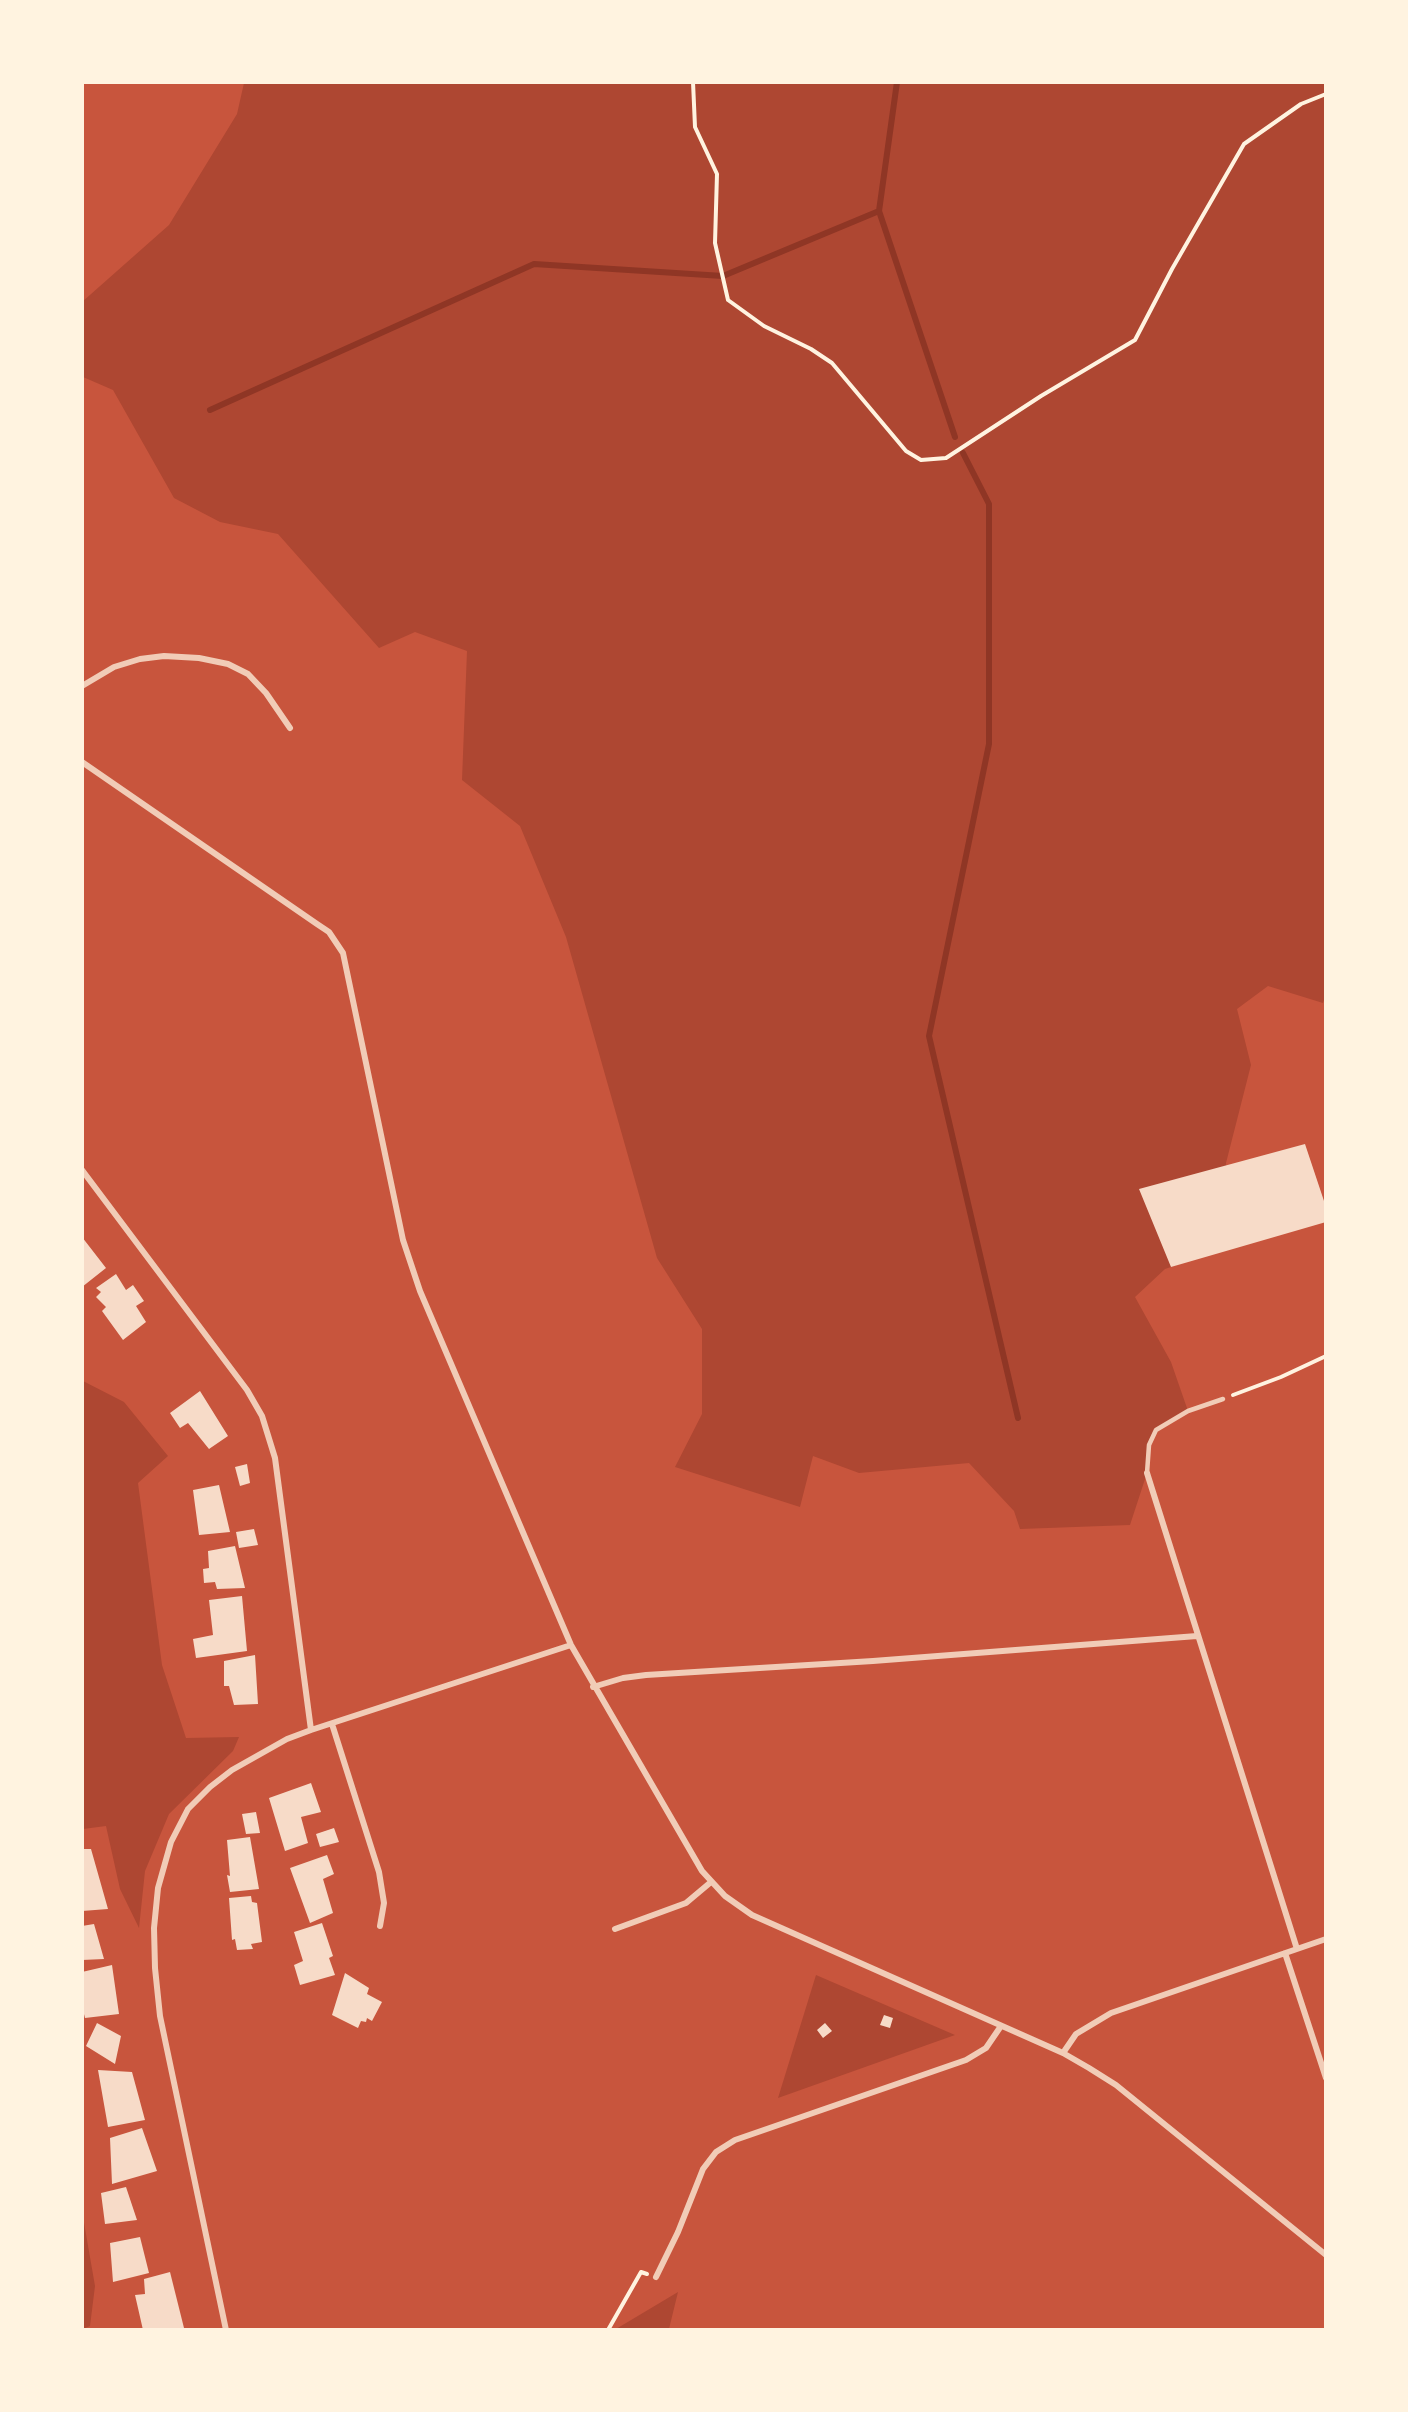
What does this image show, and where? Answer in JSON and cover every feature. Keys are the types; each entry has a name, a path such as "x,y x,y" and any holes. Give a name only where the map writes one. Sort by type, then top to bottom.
{"street":[{"path":"82,686 114,667 140,659 164,656 199,658 228,664 248,674 266,693 290,728"},
{"path":"82,762 329,932 343,953 403,1240 411,1266 571,1645 593,1687 702,1871 711,1882 725,1896 753,1915 1063,2053 1116,2085 1326,2255"},
{"path":"82,1170 233,1371 262,1416 274,1458 311,1730"},
{"path":"1147,1473 1297,1949"},
{"path":"593,1687 646,1674 873,1661 1197,1636"},
{"path":"226,2330 160,2016 154,1948 158,1888 171,1842 188,1809 210,1786 258,1754 311,1730 571,1645"},
{"path":"332,1724 379,1872 384,1903 380,1926"},
{"path":"615,1929 686,1903 711,1882"},
{"path":"1063,2053 1076,2034 1111,2013 1326,1939"},
{"path":"1285,1953 1326,2078"},
{"path":"656,2277 678,2232 703,2169 716,2152 735,2140 966,2060 986,2048 1001,2026"}],"lane":[{"path":"1147,1473 1149,1445 1156,1430 1188,1411 1223,1399"}],"path":[{"path":"693,82 696,127 717,174 714,243 728,300 764,326 811,349 832,363 906,451 921,460 946,458 1041,396 1135,340 1172,269 1244,144 1301,104 1326,94"},
{"path":"1223,1399 1281,1377 1326,1356"},
{"path":"608,2330 641,2272 656,2277"}],"shaded area":[{"path":"244,83 1325,83 1325,997 1323,1003 1268,986 1237,1009 1251,1065 1226,1163 1236,1245 1165,1269 1135,1297 1171,1362 1188,1411 1156,1430 1149,1445 1147,1473 1130,1525 1020,1529 1014,1511 969,1463 859,1473 813,1456 800,1507 675,1467 702,1414 702,1329 657,1258 566,937 520,826 462,780 467,651 415,632 379,648 278,534 220,522 174,498 113,390 83,377 82,302 169,225 237,114"},
{"path":"83,1381 124,1402 168,1456 138,1483 162,1665 186,1738 239,1737 233,1751 169,1814 145,1871 139,1928 120,1889 106,1826 83,1829"},
{"path":"816,1975 955,2035 778,2098"},
{"path":"82,2211 95,2286 90,2326 83,2329"},
{"path":"678,2292 669,2329 616,2329"}],"building":[{"path":"1305,1144 1326,1207 1326,1222 1171,1267 1139,1189"},
{"path":"82,1237 106,1268 82,1287"},
{"path":"116,1274 126,1290 133,1285 144,1301 136,1306 146,1322 123,1340 102,1311 106,1307 96,1297 101,1292 96,1288"},
{"path":"200,1391 228,1436 209,1449 188,1423 180,1428 170,1413"},
{"path":"247,1464 250,1483 240,1486 235,1467"},
{"path":"219,1485 230,1532 199,1535 193,1490"},
{"path":"254,1529 258,1545 239,1548 236,1532"},
{"path":"235,1546 245,1588 217,1589 215,1582 204,1583 203,1569 209,1568 208,1551"},
{"path":"242,1596 247,1651 196,1658 193,1639 213,1635 209,1600"},
{"path":"255,1655 258,1704 234,1705 229,1686 224,1686 224,1661"},
{"path":"311,1783 321,1812 301,1817 308,1843 285,1851 269,1798"},
{"path":"256,1812 260,1833 246,1834 242,1814"},
{"path":"334,1828 339,1842 320,1847 316,1834"},
{"path":"250,1837 259,1889 230,1892 227,1875 230,1876 227,1840"},
{"path":"82,1849 91,1849 108,1909 82,1911"},
{"path":"327,1855 334,1874 323,1879 333,1913 310,1923 290,1868"},
{"path":"251,1896 252,1902 257,1903 262,1942 251,1944 253,1949 237,1950 235,1939 232,1940 229,1898"},
{"path":"322,1923 333,1956 329,1958 335,1975 300,1985 294,1965 303,1961 294,1932"},
{"path":"94,1924 104,1959 82,1960 82,1926"},
{"path":"112,1965 119,2014 85,2018 82,2006 82,1972"},
{"path":"345,1973 369,1988 367,1994 382,2002 372,2021 367,2018 366,2022 361,2021 358,2028 332,2015"},
{"path":"884,2015 893,2018 890,2028 880,2025"},
{"path":"97,2023 121,2036 115,2064 86,2046"},
{"path":"825,2023 832,2031 823,2038 817,2030"},
{"path":"98,2070 132,2072 145,2120 108,2127"},
{"path":"142,2128 157,2171 112,2184 110,2138"},
{"path":"126,2187 137,2220 105,2224 101,2193"},
{"path":"140,2237 149,2273 113,2282 110,2243"},
{"path":"170,2272 184,2328 143,2330 135,2295 145,2294 144,2279"}],"waterway":[{"path":"897,82 879,211 955,437"},
{"path":"210,410 534,264 723,276 879,211"},
{"path":"963,453 989,504 989,744 929,1036 1018,1418"}]}
